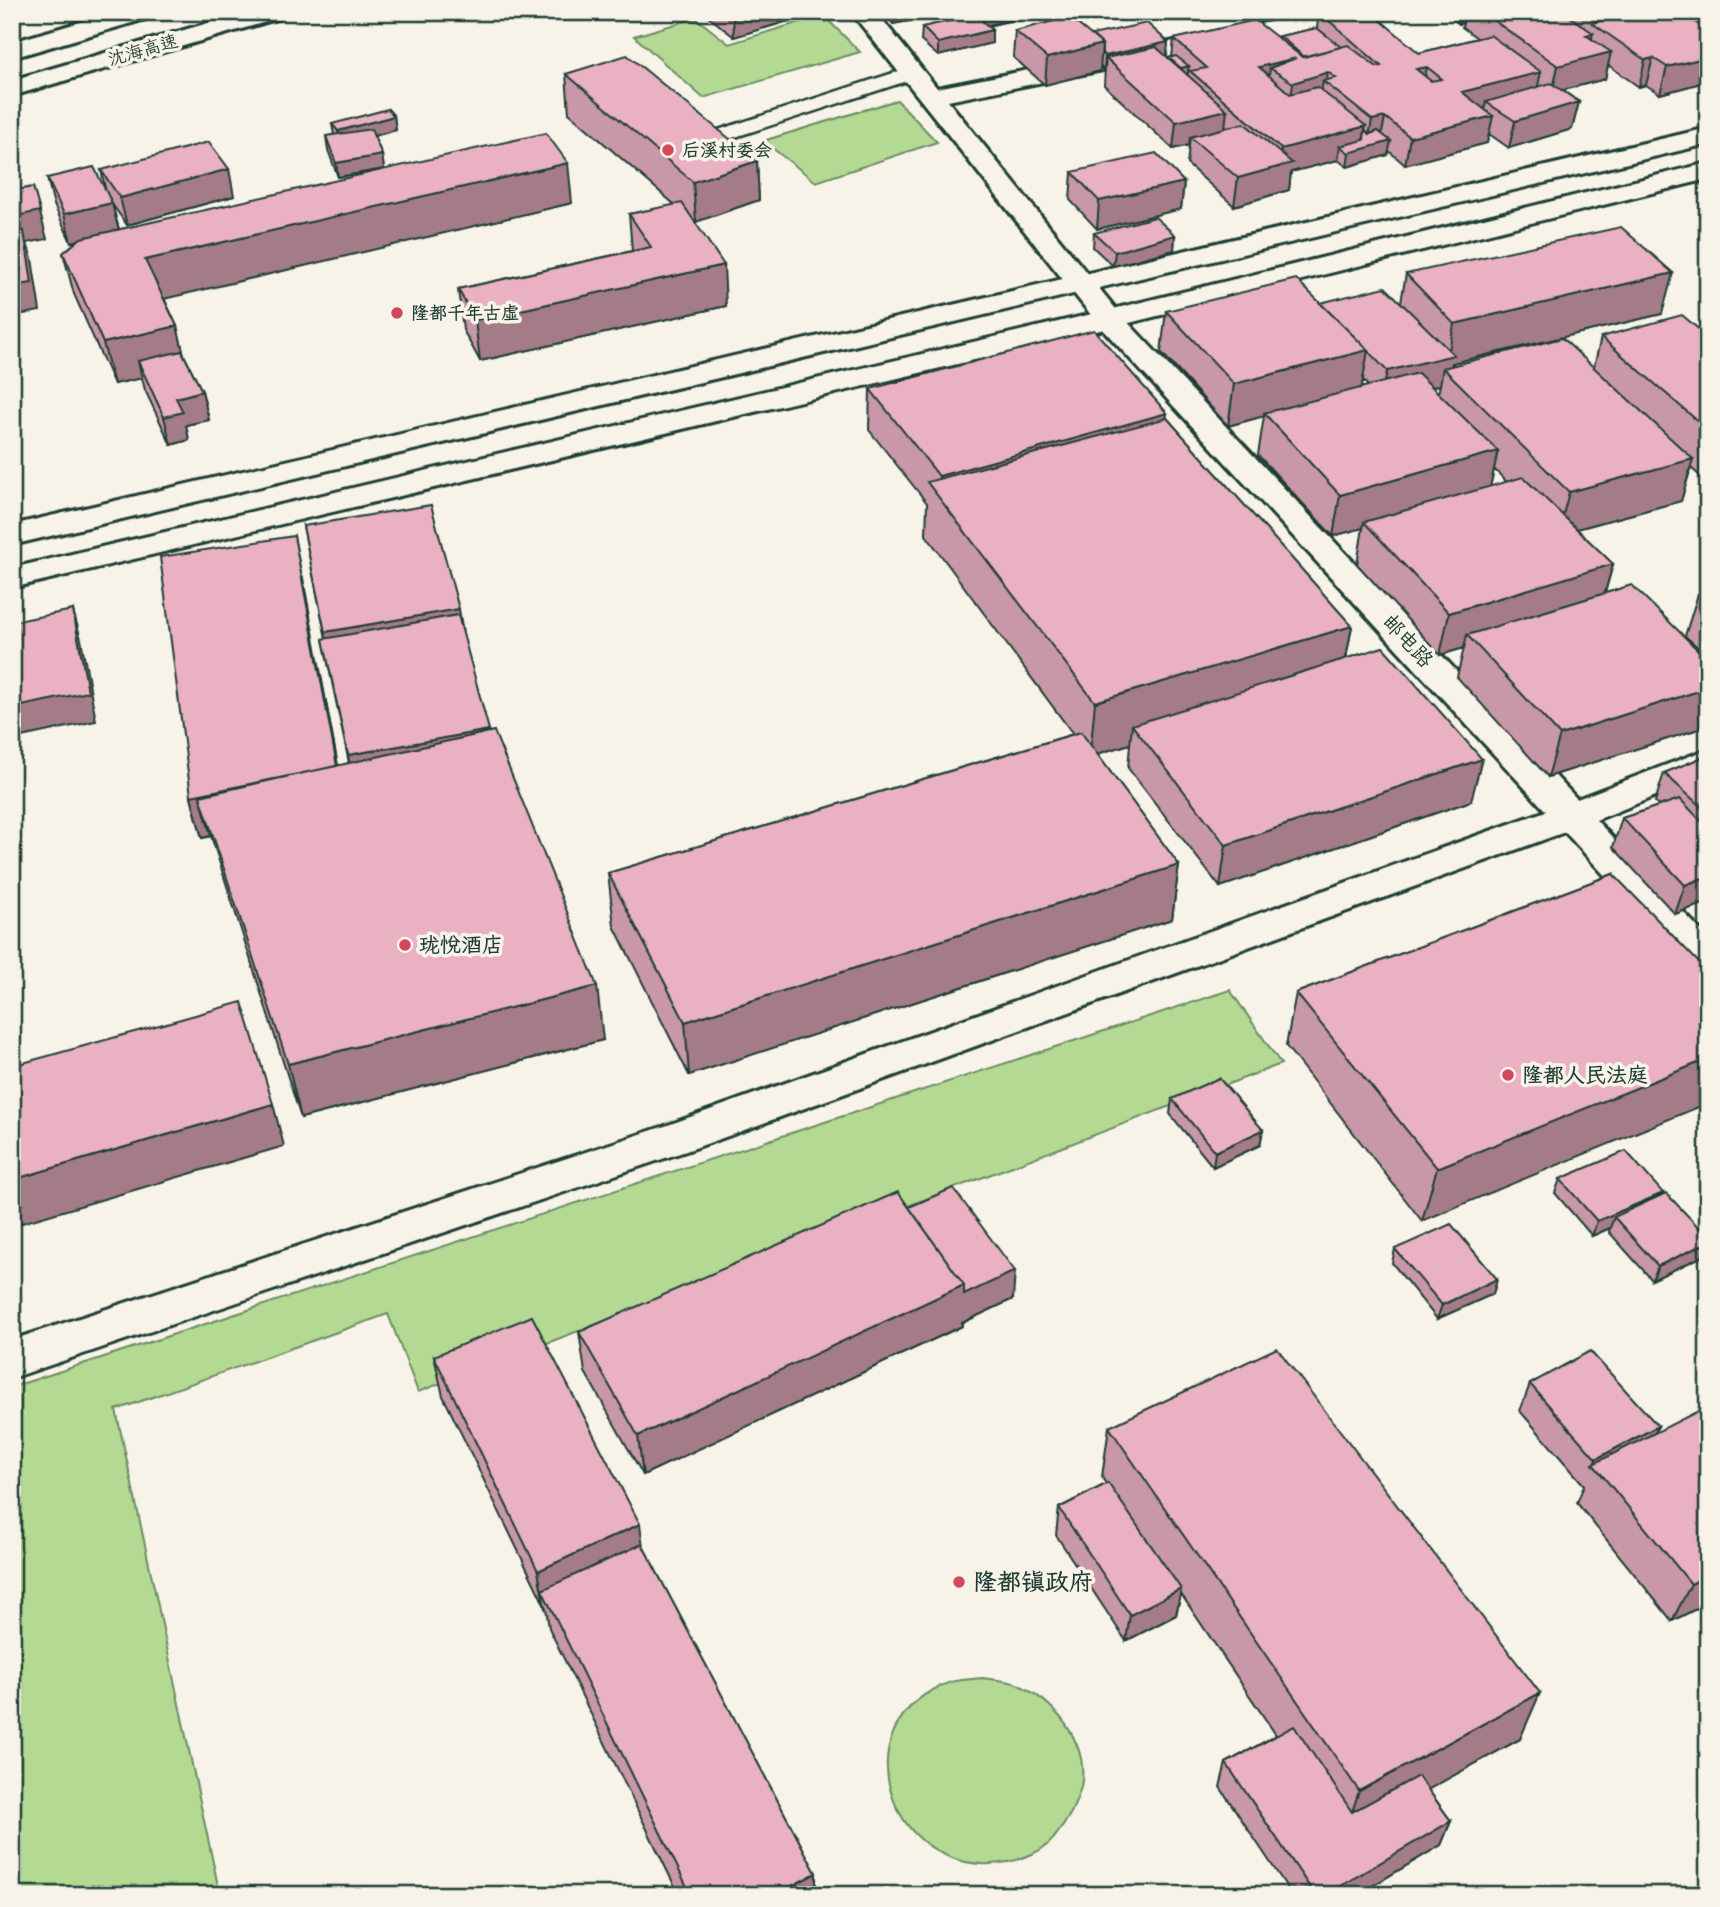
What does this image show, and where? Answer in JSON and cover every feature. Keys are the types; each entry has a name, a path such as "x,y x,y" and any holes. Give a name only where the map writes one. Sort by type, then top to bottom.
{"main road":[{"name":"沈海高速","path":"12,50 143,12"},
{"name":"沈海高速","path":"12,88 274,12"},
{"name":"邮电路","path":"863,12 1109,319 1708,963"},
{"path":"931,97 1360,12"},
{"path":"12,535 1708,136"},
{"path":"12,578 1109,319 1708,171"},
{"path":"12,1359 680,1137 1571,816 1708,761"}],"lane":[{"path":"716,137 912,73"}],"green space":[{"path":"823,15 860,52 703,98 634,36 696,18 729,44"},
{"path":"897,100 937,142 816,182 763,141"},
{"path":"1230,990 1281,1064 418,1392 388,1314 116,1410 220,1895 12,1895 12,1387"},
{"path":"983,1678 1014,1683 1042,1699 1065,1724 1080,1754 1081,1787 1067,1820 1045,1847 1008,1862 967,1862 934,1849 908,1826 892,1796 887,1763 894,1731 915,1702 951,1682"}],"building":[{"path":"1319,12 1371,12 1419,53 1490,35 1541,72 1462,92 1493,116 1410,137 1385,117 1372,120 1323,81 1336,78 1328,72 1293,83 1270,68 1296,58 1259,67 1290,94 1317,87 1366,126 1281,149 1190,71 1207,68 1174,39 1255,20 1302,57 1348,45 1377,67 1381,66","holes":["1427,67 1442,79 1431,81 1416,69"]},
{"path":"1482,12 1563,12 1593,33 1586,35 1611,52 1558,66"},
{"path":"1636,12 1645,16 1659,12 1680,12 1708,31 1708,57 1667,67 1653,58 1645,60 1592,23"},
{"path":"976,15 992,30 938,43 922,27"},
{"path":"1069,17 1102,44 1047,58 1015,31"},
{"path":"1147,23 1168,42 1105,56 1102,53 1102,44 1092,35"},
{"path":"1317,28 1341,47 1304,57 1280,36"},
{"path":"1156,47 1227,110 1176,122 1106,58"},
{"path":"627,55 757,161 693,182 566,74"},
{"path":"1176,56 1189,66 1181,68 1169,58"},
{"path":"1551,83 1579,102 1515,121 1486,102"},
{"path":"388,109 394,116 338,131 332,124"},
{"path":"1244,123 1292,163 1238,178 1190,137"},
{"path":"371,129 382,155 336,163 326,136"},
{"path":"1365,130 1370,134 1378,131 1391,141 1349,153 1340,146 1364,140"},
{"path":"546,133 568,163 145,260 177,326 103,343 63,253 81,238"},
{"path":"209,142 229,169 120,198 101,170"},
{"path":"1156,153 1184,182 1099,201 1072,172"},
{"path":"94,167 112,203 64,214 47,178"},
{"path":"33,187 40,211 12,217 12,191"},
{"path":"682,203 724,265 475,320 458,289 651,247 629,214"},
{"path":"1155,217 1175,235 1115,252 1094,233"},
{"path":"1621,227 1673,273 1454,324 1406,274"},
{"path":"24,231 32,283 12,286 12,233"},
{"path":"1296,279 1368,350 1234,384 1166,311"},
{"path":"1385,287 1454,355 1387,371 1320,303"},
{"path":"1682,315 1708,337 1708,430 1601,337"},
{"path":"1094,330 1167,413 939,476 870,389"},
{"path":"1562,338 1693,459 1569,492 1443,368"},
{"path":"182,351 202,391 176,398 183,412 164,417 138,361"},
{"path":"1418,373 1498,451 1340,495 1264,413"},
{"path":"1167,418 1352,626 1095,702 927,482"},
{"path":"1523,477 1613,564 1449,613 1364,522"},
{"path":"431,505 459,609 325,632 303,526"},
{"path":"294,536 337,766 191,796 160,557"},
{"path":"1632,585 1708,660 1708,688 1560,735 1467,635"},
{"path":"1708,590 1708,602 1698,594"},
{"path":"73,610 88,692 12,708 12,622"},
{"path":"458,615 489,730 348,755 323,639"},
{"path":"1383,647 1482,759 1226,845 1132,725"},
{"name":"珑悦酒店","path":"494,731 597,986 288,1064 200,796"},
{"path":"1081,732 1179,865 685,1022 608,873"},
{"path":"1708,755 1708,813 1664,773"},
{"path":"1680,799 1708,828 1708,876 1685,885 1622,818"},
{"name":"隆都人民法庭","path":"1613,874 1708,972 1708,1059 1437,1168 1296,993"},
{"path":"242,1002 273,1104 12,1180 12,1066"},
{"path":"1219,1078 1263,1130 1215,1152 1172,1099"},
{"path":"1626,1151 1663,1193 1597,1221 1560,1179"},
{"path":"953,1188 1015,1271 964,1295 964,1285 909,1207"},
{"path":"898,1192 964,1285 638,1436 579,1332"},
{"path":"1666,1193 1708,1237 1708,1242 1658,1266 1614,1217"},
{"path":"1451,1224 1497,1279 1442,1305 1395,1249"},
{"path":"532,1316 640,1524 538,1571 434,1356"},
{"path":"1277,1348 1540,1693 1359,1791 1109,1427"},
{"path":"1590,1351 1658,1426 1596,1459 1530,1384"},
{"path":"1708,1406 1708,1575 1691,1584 1593,1464"},
{"path":"1108,1483 1181,1589 1130,1615 1059,1508"},
{"path":"642,1544 816,1873 775,1895 691,1895 542,1590"},
{"path":"1294,1726 1352,1812 1418,1776 1451,1821 1325,1895 1315,1895 1226,1763"}],"place":[{"name":"后溪村委会","path":"668,150"},
{"name":"隆都千年古虚","path":"397,313"},
{"name":"珑悦酒店","path":"405,945"},
{"name":"隆都人民法庭","path":"1508,1075"},
{"name":"隆都镇政府","path":"959,1582"}]}
